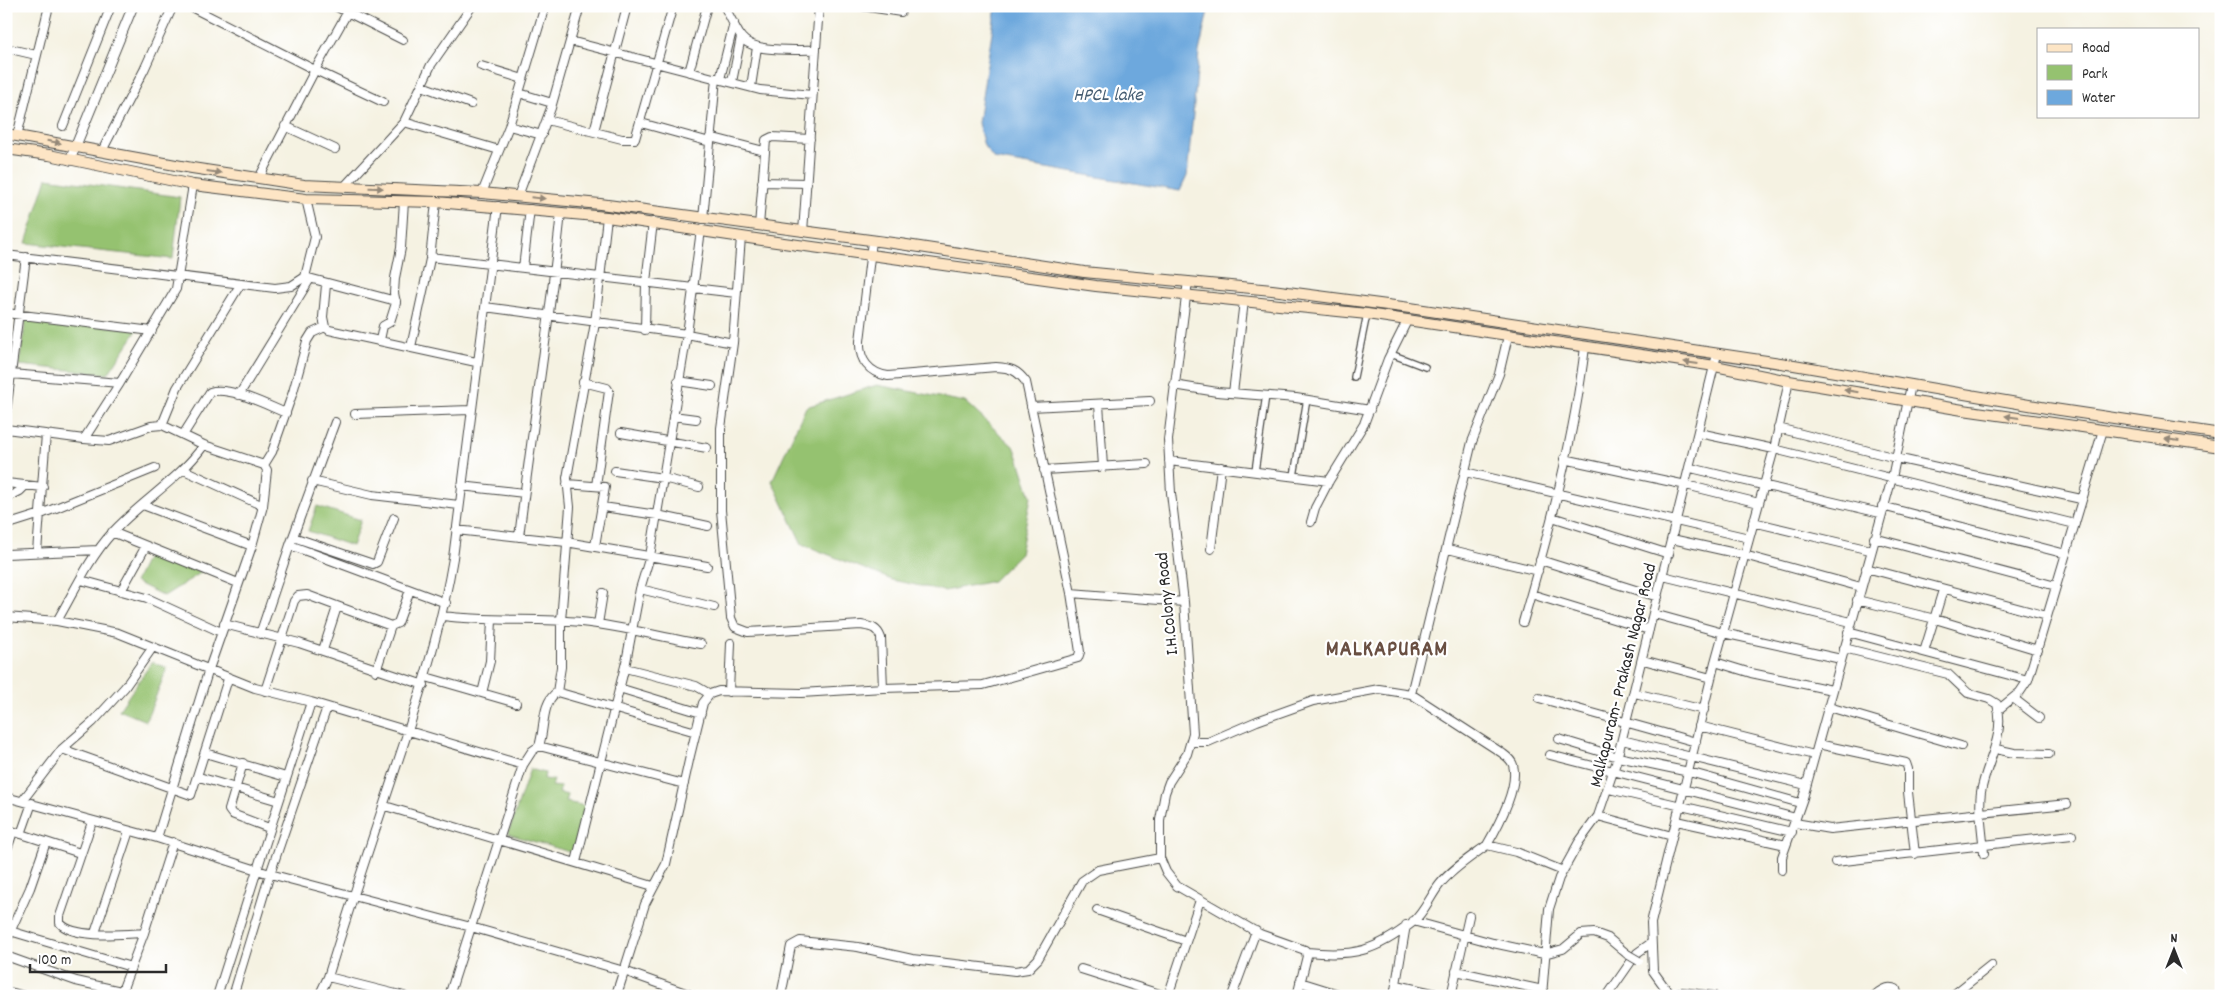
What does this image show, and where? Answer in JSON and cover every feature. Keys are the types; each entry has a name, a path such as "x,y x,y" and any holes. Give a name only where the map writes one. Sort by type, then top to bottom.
{"main road":[{"path":"11,135 192,168 304,184 499,194 600,204 1084,272 1188,281 1299,294 1717,354 2047,408 2221,434"},
{"path":"6,149 193,185 306,199 436,202 561,212 652,222 741,237 1096,286 1367,314 1715,366 1789,381 1963,410 2221,447"}],"street":[{"path":"11,135 49,6"},
{"path":"63,126 111,6"},
{"path":"70,160 133,6"},
{"path":"102,151 144,70 173,6"},
{"path":"189,6 383,102"},
{"path":"335,6 349,9 403,40"},
{"path":"354,199 349,187 404,122 436,56 472,6"},
{"path":"482,193 509,126 545,6"},
{"path":"518,196 547,120 580,6"},
{"path":"594,131 627,6"},
{"path":"547,120 634,140 641,123 673,6"},
{"path":"690,72 707,6"},
{"path":"724,6 741,37 756,48 816,50"},
{"path":"803,232 819,6"},
{"path":"862,6 900,12"},
{"path":"259,178 349,9"},
{"path":"702,219 718,79 734,23"},
{"path":"732,82 741,37"},
{"path":"570,41 751,87 812,95"},
{"path":"6,48 36,55"},
{"path":"751,87 756,48"},
{"path":"481,66 523,79"},
{"path":"422,86 471,104"},
{"path":"519,93 552,102"},
{"path":"404,122 499,150"},
{"path":"641,123 764,150"},
{"path":"285,126 335,149"},
{"path":"509,126 542,135"},
{"path":"759,226 766,140 768,138 810,138"},
{"path":"762,182 806,183"},
{"path":"84,439 173,296 180,275 193,185"},
{"path":"319,996 328,977 385,806 424,685 446,603 499,194"},
{"path":"239,395 308,278 315,237 306,199"},
{"path":"380,340 383,326 390,322 396,301 395,278 401,248 404,201"},
{"path":"411,347 430,257 436,202"},
{"path":"523,268 530,209"},
{"path":"519,537 555,272 561,212"},
{"path":"450,996 523,764 532,751 539,746 548,702 551,696 557,692 561,667 561,620 570,507 567,484 583,382 595,322 607,217"},
{"path":"645,330 646,282 652,222"},
{"path":"576,862 624,668 630,630 650,556 687,334 701,230"},
{"path":"741,237 733,342 721,428 720,496 731,618 735,627 748,632 860,625 873,627 878,630 881,638 883,688"},
{"path":"624,668 696,686 710,694 728,692 801,693 994,684 1046,666 1078,658 1080,644 1071,593 1026,382 1019,373 1010,368 996,367 888,376 875,372 864,363 860,341 872,241"},
{"path":"6,254 180,275 240,285 282,288 308,278 396,301"},
{"path":"6,413 26,257"},
{"path":"430,257 736,293"},
{"name":"I.H.Colony Road","path":"1188,281 1168,440 1184,602 1192,742"},
{"path":"323,328 326,288 324,282"},
{"path":"162,425 177,388 240,285"},
{"path":"1296,308 1299,294"},
{"path":"1233,393 1244,301"},
{"path":"484,307 645,330 687,334 733,342"},
{"path":"6,313 152,331"},
{"path":"1354,377 1367,314"},
{"path":"1311,522 1315,508 1329,481 1350,449 1370,410 1391,354 1407,321"},
{"path":"264,465 272,452 286,413 307,341 312,333 323,328 476,362"},
{"path":"1411,694 1448,549 1472,442 1499,374 1508,336"},
{"path":"1523,622 1552,517 1577,402 1585,347"},
{"path":"1391,354 1425,367"},
{"name":"Malkapuram- Prakash Nagar Road","path":"1543,993 1544,954 1549,909 1563,871 1598,816 1609,789 1691,468 1717,354"},
{"path":"11,374 120,383"},
{"path":"678,380 712,386"},
{"path":"1714,996 1682,992 1671,995 1654,975 1651,923 1672,836 1686,789 1715,662 1774,449 1789,381"},
{"path":"583,382 607,388 609,391 596,486"},
{"path":"1174,385 1233,393 1307,399 1370,410"},
{"path":"1782,870 1782,857 1796,820 1862,587 1870,550 1892,478 1911,385"},
{"path":"183,435 210,392 220,391 239,395 286,413"},
{"path":"1255,472 1266,395"},
{"path":"1294,476 1307,399"},
{"path":"1031,407 1150,401"},
{"path":"1099,404 1103,467"},
{"path":"356,414 470,410"},
{"path":"673,416 696,419"},
{"path":"260,634 312,482 335,422"},
{"path":"6,429 109,441 151,426 162,425 204,445 264,465 267,470 268,479 263,506 252,546 208,672 157,838"},
{"path":"1778,428 1896,458 2081,499"},
{"path":"1998,715 2016,700 2028,680 2103,430"},
{"path":"621,433 669,443 707,448"},
{"path":"1699,433 1774,449 2075,524"},
{"path":"37,552 46,434"},
{"path":"57,621 98,550 112,532 184,470 204,445"},
{"path":"1564,459 1759,503"},
{"path":"1169,461 1329,481"},
{"path":"1044,470 1147,464"},
{"path":"1211,549 1221,467"},
{"path":"6,525 41,514 155,468"},
{"path":"1691,468 1764,486 1882,509 2066,554"},
{"path":"184,470 263,506"},
{"path":"614,472 663,478 699,488"},
{"path":"1465,472 1557,491 1677,522 1749,538"},
{"path":"312,482 380,496 459,505"},
{"path":"6,483 43,487"},
{"path":"567,484 605,488 595,546"},
{"path":"6,498 20,491 26,485"},
{"path":"461,486 524,493"},
{"path":"143,505 252,546"},
{"path":"603,507 657,515 708,526"},
{"path":"1552,517 1669,554"},
{"path":"293,537 373,564 380,555 394,518"},
{"path":"1753,522 1870,550"},
{"path":"456,530 595,546 707,566"},
{"path":"112,532 238,583"},
{"path":"1874,538 2056,586"},
{"path":"1672,539 1744,555 1862,587"},
{"path":"290,545 446,603"},
{"path":"121,591 146,546"},
{"path":"1448,549 1538,571"},
{"path":"6,554 98,550"},
{"path":"1540,560 1658,597"},
{"path":"1866,568 1942,590 2047,616"},
{"path":"1663,576 1851,622"},
{"path":"81,580 168,606 223,628 260,634 323,650 376,671 424,685"},
{"path":"265,691 294,601 298,596 307,595 391,626 398,623 410,590"},
{"path":"640,590 714,607"},
{"path":"1924,652 1942,590"},
{"path":"598,624 604,592"},
{"path":"1071,593 1184,602"},
{"path":"1531,594 1649,630"},
{"path":"1857,600 2038,650"},
{"path":"323,650 337,607"},
{"path":"1654,614 1723,633 1841,659"},
{"path":"443,616 492,620 561,620 598,624 701,644"},
{"path":"6,617 57,621 118,633 208,672 265,691 311,702 523,764"},
{"path":"482,693 490,661 492,620"},
{"path":"376,671 391,626"},
{"path":"1848,632 2028,680"},
{"path":"728,692 731,643"},
{"path":"23,800 44,770 62,749 93,722 125,687 153,647"},
{"path":"1844,648 1948,674 1968,693 1994,702 1998,715 1996,749 1982,790 1981,814 1984,854"},
{"path":"1643,660 1711,678"},
{"path":"1715,662 1751,673 1832,690"},
{"path":"426,677 516,702"},
{"path":"62,749 191,795 228,679"},
{"path":"619,688 701,713"},
{"path":"1379,689 1411,694 1502,753 1513,764 1511,791 1500,822 1487,845 1440,884 1410,923 1394,936 1363,951 1337,954 1306,952 1303,948 1256,932 1176,886 1166,872 1160,858 1160,820 1165,793 1192,742 1208,742 1257,721 1313,701 1379,689"},
{"path":"557,692 696,732"},
{"path":"1635,692 1704,710"},
{"path":"616,996 653,886 666,864 696,732 706,697 710,694"},
{"path":"1539,698 1696,742"},
{"path":"2016,700 2039,718"},
{"path":"218,996 311,702"},
{"path":"233,996 270,874 328,707"},
{"path":"1828,707 1961,746"},
{"path":"1699,726 1814,755"},
{"path":"1560,739 1618,757 1689,772 1800,803"},
{"path":"1622,740 1806,785"},
{"path":"1818,744 1903,762 1908,766 1915,854"},
{"path":"539,746 684,784"},
{"path":"1996,749 2014,753 2049,754"},
{"path":"205,753 286,777"},
{"path":"1550,755 1686,789 1827,828 1912,822 2067,804"},
{"path":"243,763 229,810 232,814 270,828"},
{"path":"198,777 279,801"},
{"path":"1609,789 1681,804 1792,832"},
{"path":"6,797 32,802 92,822 173,842 270,874 471,927 624,971 694,996"},
{"path":"6,852 14,832 32,802"},
{"path":"385,806 653,886"},
{"path":"1598,816 1672,836"},
{"path":"1677,821 1786,845"},
{"path":"92,822 59,920 63,927 68,929 112,936 144,933"},
{"path":"95,933 129,831"},
{"path":"14,832 80,853"},
{"path":"1835,862 2072,835"},
{"path":"6,941 30,888 46,842"},
{"path":"6,956 76,981 120,993 144,933 173,842"},
{"path":"1487,845 1516,852 1563,871"},
{"path":"781,996 791,946 800,940 858,947 912,959 1015,971 1028,968 1038,959 1078,889 1089,874 1098,870 1160,858"},
{"path":"1081,969 1167,996 1200,900"},
{"path":"1097,910 1186,942"},
{"path":"1451,996 1469,916"},
{"path":"1410,923 1544,954 1563,949 1577,936 1587,932 1608,938 1627,954 1639,961 1652,963"},
{"path":"1394,996 1410,923"},
{"path":"10,931 131,966"},
{"path":"1232,996 1256,932"},
{"path":"1607,996 1637,953 1651,939"},
{"path":"1297,996 1306,952"},
{"path":"1952,996 1991,965"},
{"path":"1456,971 1543,993"},
{"path":"328,977 404,996"},
{"path":"1300,982 1346,996"},
{"path":"1397,985 1446,996"},
{"path":"1874,996 1886,988 1892,987 1896,989 1898,996"},
{"path":"6,991 25,996"}],"green space":[{"path":"47,178 180,197 173,259 26,243"},
{"path":"26,319 138,329 108,374 19,365"},
{"path":"877,385 965,402 1015,448 1031,497 1020,554 993,581 944,591 892,580 802,544 772,481 806,407"},
{"path":"317,506 361,520 352,546 308,531"},
{"path":"149,553 202,572 164,596 135,582"},
{"path":"152,662 167,668 146,721 119,710"},
{"path":"530,769 545,773 544,779 554,780 552,786 561,787 559,793 568,795 566,802 586,806 573,853 508,834"}],"water":[{"name":"HPCL lake","path":"996,6 1209,6 1199,52 1187,176 1180,191 994,159 984,146 978,123"}],"district":[{"name":"MALKAPURAM","path":"1387,647"}]}
